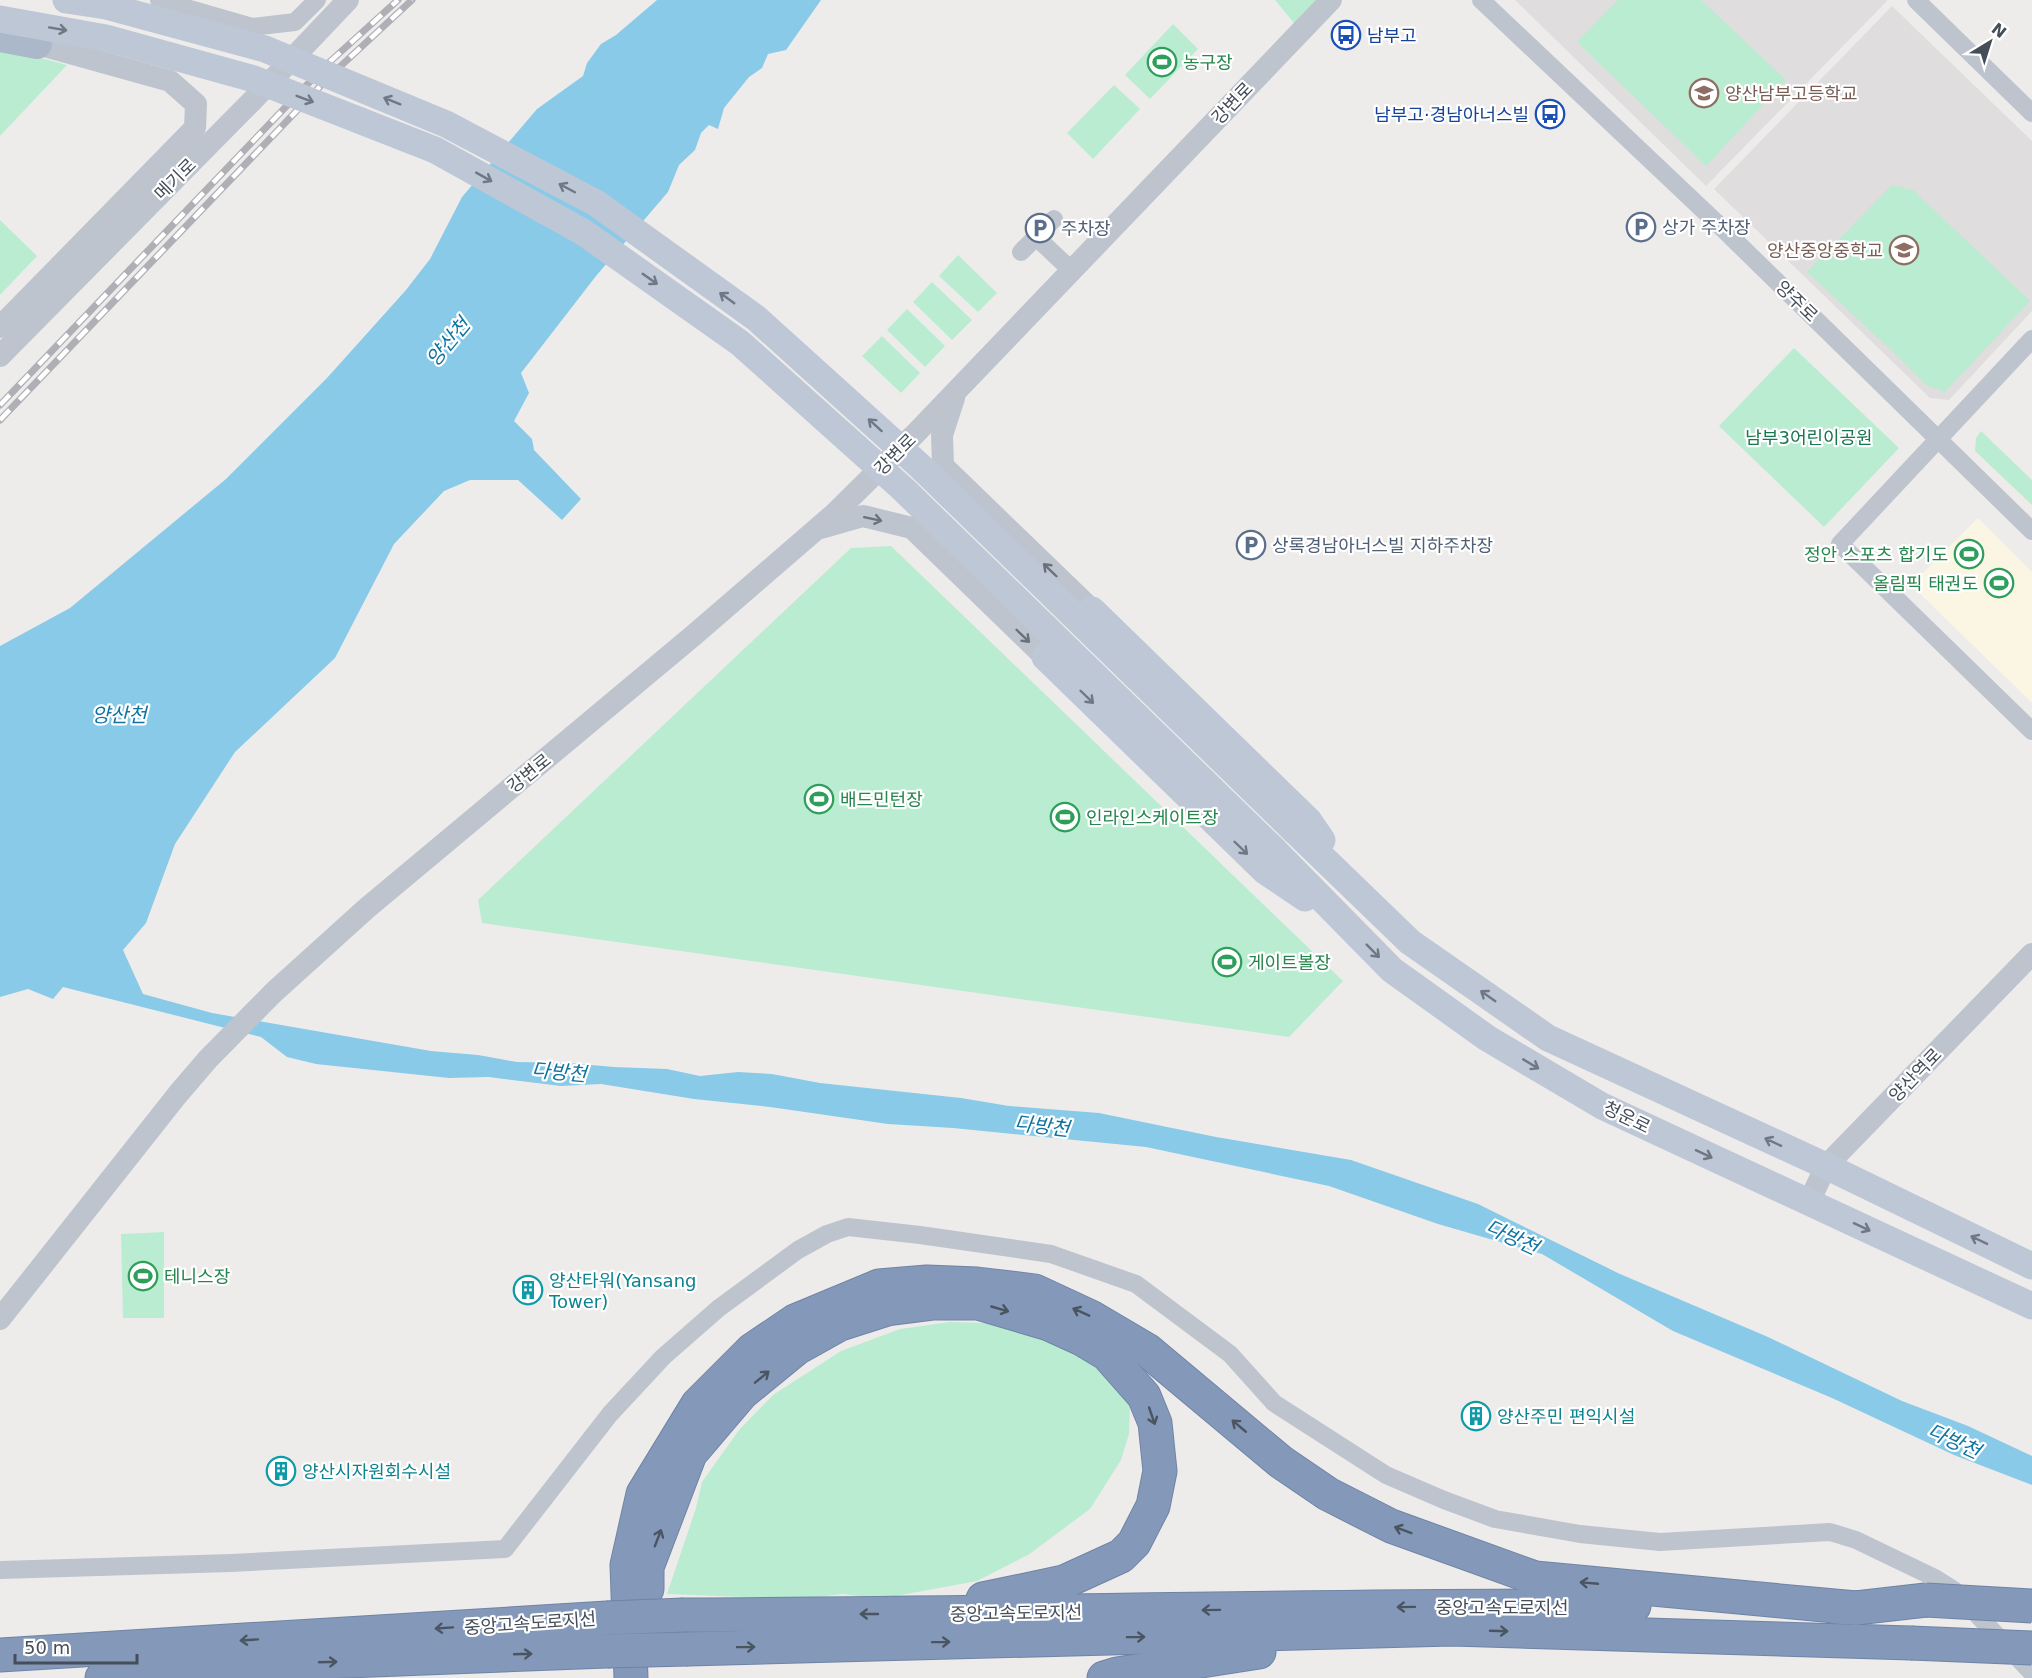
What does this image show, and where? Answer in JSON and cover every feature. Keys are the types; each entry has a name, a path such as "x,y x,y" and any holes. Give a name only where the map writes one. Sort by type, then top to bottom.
{"highway":[{"path":"631,1678 627,1565 643,1494 698,1404 752,1350 795,1321 879,1286 927,1282 977,1284 1035,1292 1091,1317 1147,1350 1281,1462 1328,1494 1391,1526 1535,1578 1856,1608"},
{"path":"647,1678 646,1567 690,1454 742,1393 797,1348 840,1324 887,1309 934,1303 978,1303 1049,1324 1082,1339 1107,1354 1144,1396 1155,1423 1160,1471 1153,1506 1134,1543 1121,1556 1064,1582 912,1614"},
{"name":"중앙고속도로지선","path":"0,1655 684,1615 1497,1606 1856,1608 1926,1600 2032,1606"},
{"name":"중앙고속도로지선","path":"102,1678 244,1665 688,1648 1452,1629 2032,1648"},
{"path":"1104,1678 1234,1655 1452,1629"}],"main road":[{"path":"66,0 106,6 265,49 446,124 596,203 756,318 922,468 1410,942 1548,1038 2032,1266"},
{"name":"청운로","path":"0,19 106,38 254,79 435,150 583,232 740,343 903,489 1273,849 1392,970 1487,1038 1602,1106 2032,1306"},
{"path":"0,37 37,44"},
{"path":"1092,610 1309,821 1360,895"},
{"path":"1045,657 1265,871 1349,926"}],"street":[{"path":"159,0 252,27 295,22 317,0"},
{"name":"메기로","path":"0,356 253,100 348,0"},
{"name":"강변로","path":"0,1319 178,1094 208,1059 274,992 419,864 641,680 817,529 916,433 1330,0"},
{"name":"양주로","path":"1481,0 1719,225 2032,531"},
{"path":"1916,0 2032,113"},
{"path":"0,327 195,129 196,104 170,81 37,44"},
{"path":"1021,252 1054,219"},
{"path":"1036,237 1071,270"},
{"path":"2032,339 1840,544 2032,731"},
{"path":"957,389 942,435 943,466 1092,610"},
{"path":"817,529 863,516 912,528 1045,657"},
{"name":"양산역로","path":"1809,1202 1826,1167 2032,954"},
{"path":"0,1570 243,1563 505,1549 610,1414 663,1358 719,1308 798,1250 827,1234 848,1227 911,1233 1051,1254 1136,1284 1230,1354 1274,1403 1386,1475 1495,1519 1580,1534 1660,1542 1830,1532 1856,1540 1935,1578 1954,1590 2032,1673"}],"shaded area":[{"name":"양산남부고등학교","path":"1515,0 1886,0 1887,1 1706,186"},
{"name":"양산중앙중학교","path":"1892,6 2032,141 2032,311 1949,400 1930,398 1714,189"},
{"path":"1978,518 2032,572 2032,703 1911,585"}],"green space":[{"path":"1275,0 1316,0 1294,23"},
{"path":"1618,0 1701,0 1786,80 1706,166 1577,42"},
{"name":"농구장","path":"1173,24 1198,49 1150,99 1125,75"},
{"path":"0,47 67,65 0,136"},
{"path":"1114,85 1140,109 1093,159 1067,133"},
{"path":"1892,185 1913,190 2030,301 1945,392 1926,385 1807,272"},
{"path":"0,220 37,256 0,295"},
{"path":"958,255 997,293 978,312 939,276"},
{"path":"932,282 972,320 952,340 913,302"},
{"path":"907,309 945,346 925,367 887,330"},
{"path":"882,336 920,373 901,393 862,356"},
{"name":"남부3어린이공원","path":"1794,348 1899,448 1824,527 1719,426"},
{"path":"1981,431 2032,480 2032,505 1975,451 1976,438"},
{"path":"891,546 1343,981 1289,1037 482,923 478,900 851,548"},
{"name":"테니스장","path":"164,1232 164,1318 123,1318 121,1234"},
{"path":"950,1322 1021,1324 1080,1342 1130,1405 1129,1434 1121,1460 1090,1509 1028,1555 977,1581 879,1599 843,1594 800,1599 667,1594 696,1508 702,1482 739,1430 773,1395 841,1351 900,1329"}],"water":[{"name":"양산천","path":"657,0 821,0 786,50 768,54 762,68 749,77 724,108 718,129 709,125 701,133 695,150 679,165 668,192 596,276 521,373 529,393 514,421 532,439 534,450 581,499 562,520 518,480 470,480 444,491 394,544 335,658 235,752 175,844 146,923 123,950 143,994 212,1013 431,1051 478,1055 517,1062 667,1069 700,1076 738,1072 772,1074 820,1083 961,1098 1009,1106 1099,1113 1216,1137 1351,1160 1478,1204 1620,1274 1768,1337 1902,1401 1968,1426 2032,1456 2032,1485 1954,1455 1832,1398 1673,1331 1542,1254 1438,1224 1329,1186 1146,1147 888,1124 694,1099 601,1084 561,1086 489,1077 449,1078 316,1064 287,1057 261,1037 63,987 53,999 28,989 0,997 0,646 70,608 226,479 327,378 406,290 430,259 462,197 537,109 583,76 587,63 601,44 616,35"}],"railway":[{"path":"0,405 324,67 398,0"},
{"path":"0,420 331,75 412,0"}],"place":[{"name":"남부고","path":"1346,35"},
{"name":"농구장","path":"1162,62"},
{"name":"양산남부고등학교","path":"1704,93"},
{"name":"남부고·경남아너스빌","path":"1550,114"},
{"name":"상가 주차장","path":"1641,227"},
{"name":"주차장","path":"1040,228"},
{"name":"양산중앙중학교","path":"1904,250"},
{"name":"상록경남아너스빌 지하주차장","path":"1251,545"},
{"name":"정안 스포츠 합기도","path":"1969,554"},
{"name":"올림픽 태권도","path":"1999,583"},
{"name":"배드민턴장","path":"819,799"},
{"name":"인라인스케이트장","path":"1065,817"},
{"name":"게이트볼장","path":"1227,962"},
{"name":"테니스장","path":"143,1276"},
{"name":"양산타워(Yansang Tower)","path":"528,1290"},
{"name":"양산주민 편익시설","path":"1476,1416"},
{"name":"양산시자원회수시설","path":"281,1471"}],"water label":[{"name":"다방천","path":"559,1072"},
{"name":"다방천","path":"1042,1126"},
{"name":"다방천","path":"1512,1237"},
{"name":"다방천","path":"1954,1441"}]}
